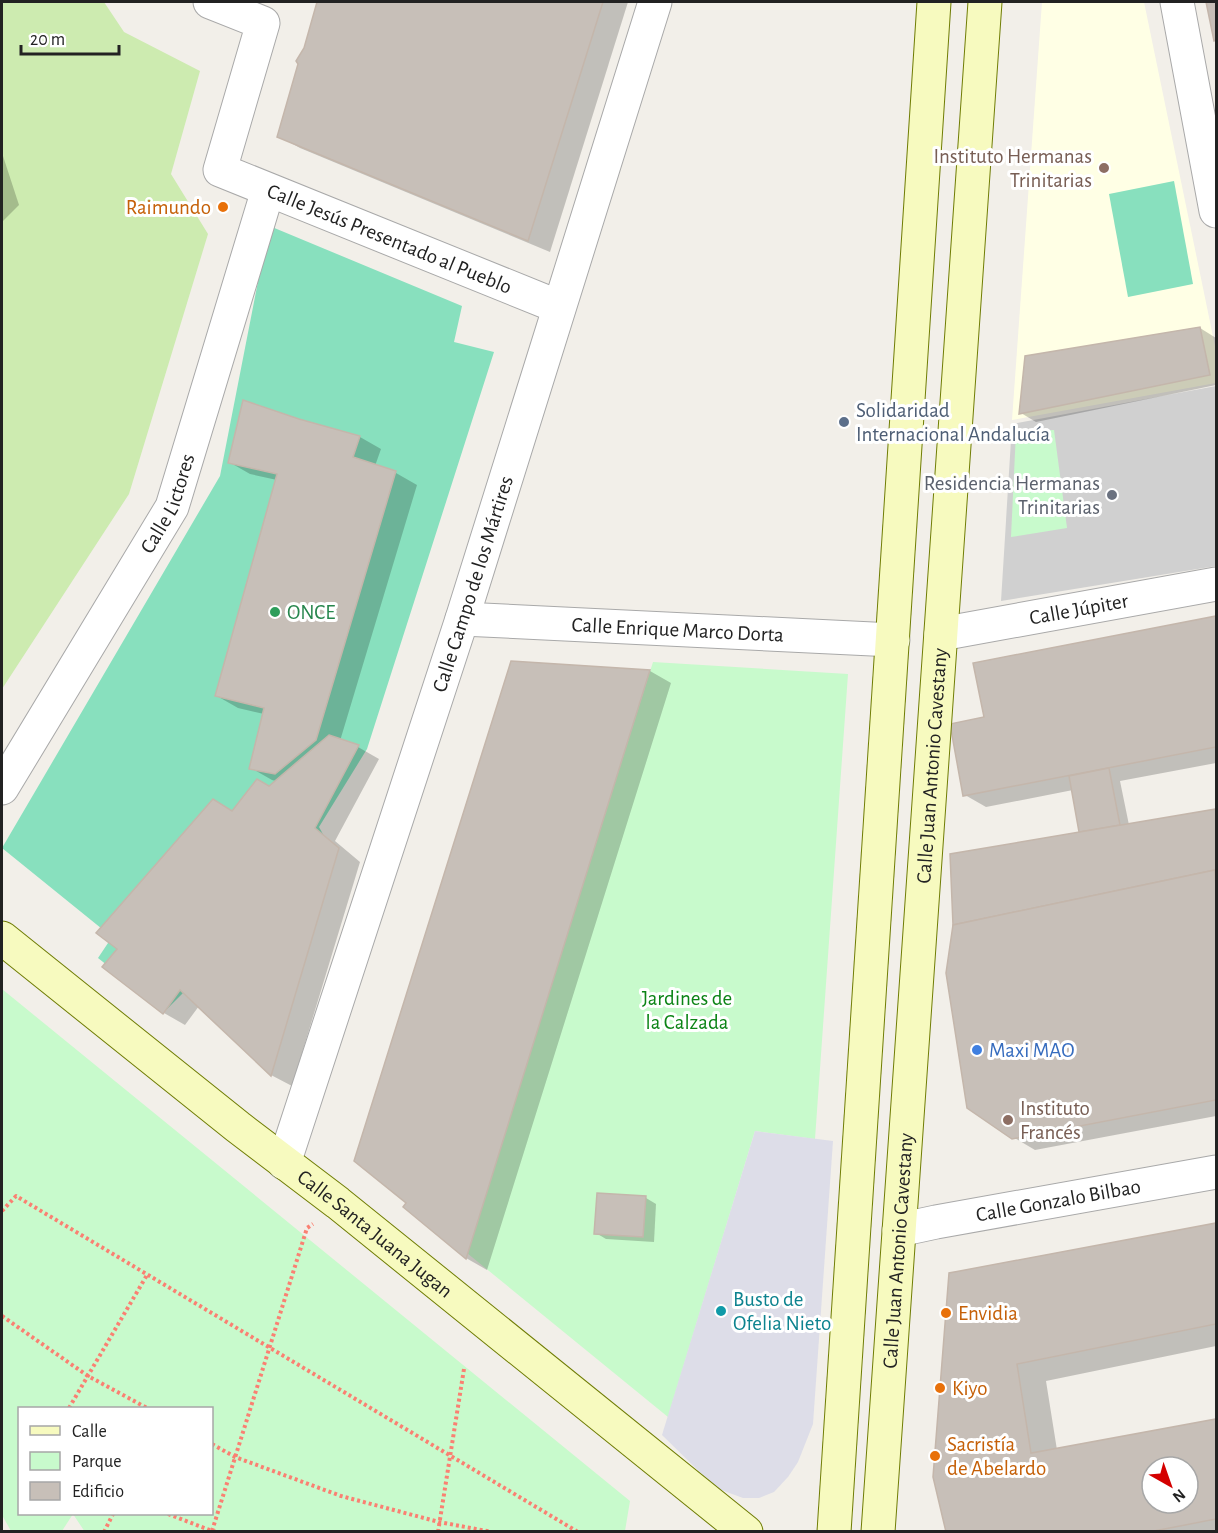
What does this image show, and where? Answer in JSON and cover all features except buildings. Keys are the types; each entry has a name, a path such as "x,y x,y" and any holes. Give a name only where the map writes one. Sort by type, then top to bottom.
{"main road":[{"path":"834,1532 934,2"},
{"name":"Calle Juan Antonio Cavestany","path":"878,1532 985,2"},
{"name":"Calle Santa Juana Jugan","path":"2,938 284,1163 338,1203 746,1532"}],"street":[{"name":"Calle Jesús Presentado al Pueblo","path":"210,2 262,23 220,170 559,307"},
{"name":"Calle Campo de los Mártires","path":"284,1163 462,619 655,2"},
{"path":"1177,2 1210,144 1216,211"},
{"name":"Calle Lictores","path":"2,788 172,507 268,190"},
{"name":"Calle Júpiter","path":"941,634 1216,584"},
{"name":"Calle Enrique Marco Dorta","path":"462,619 893,640"},
{"name":"Calle Gonzalo Bilbao","path":"899,1230 1216,1172"}],"path":[{"path":"2,1211 16,1196 578,1532"},
{"path":"212,1531 307,1228 315,1222"},
{"path":"70,1407 147,1275"},
{"path":"2,1316 88,1376 145,1407"},
{"path":"438,1532 464,1369"},
{"path":"213,1445 235,1457 341,1496 439,1522 492,1532"},
{"path":"104,1532 112,1515"},
{"path":"171,1515 218,1532"}],"shaded area":[{"name":"Instituto Hermanas Trinitarias","path":"1042,2 1144,2 1216,351 1216,383 1012,420"},
{"name":"Residencia Hermanas Trinitarias","path":"1216,386 1216,566 1001,601 1012,424"},
{"path":"755,1131 833,1141 813,1424 798,1462 774,1492 759,1498 743,1498 716,1488 662,1435"}],"green space":[{"path":"2,2 104,2 124,32 200,71 171,174 208,234 129,494 2,689"},
{"path":"1174,181 1193,284 1128,297 1109,194"},
{"name":"ONCE","path":"272,227 462,306 454,342 494,352 367,749 319,827 334,854 269,1068 183,993 165,1011 98,958 112,937 2,848 220,476 263,256"},
{"path":"1054,430 1067,528 1011,537 1016,432"},
{"name":"Jardines de la Calzada","path":"653,662 848,674 815,1139 755,1131 668,1417 467,1253"},
{"path":"2,989 630,1501 625,1531 85,1532 74,1515 213,1515 213,1407 18,1407 18,1515 72,1515 62,1531 11,1531 2,1515"}],"place":[{"name":"Instituto Hermanas Trinitarias","path":"1104,168"},
{"name":"Raimundo","path":"223,207"},
{"name":"Solidaridad Internacional Andalucía","path":"844,422"},
{"name":"Residencia Hermanas Trinitarias","path":"1112,495"},
{"name":"ONCE","path":"275,612"},
{"name":"Maxi MAO","path":"977,1050"},
{"name":"Instituto Francés","path":"1008,1120"},
{"name":"Busto de Ofelia Nieto","path":"721,1311"},
{"name":"Envidia","path":"946,1313"},
{"name":"Kiyo","path":"940,1388"},
{"name":"Sacristía de Abelardo","path":"935,1456"}]}
